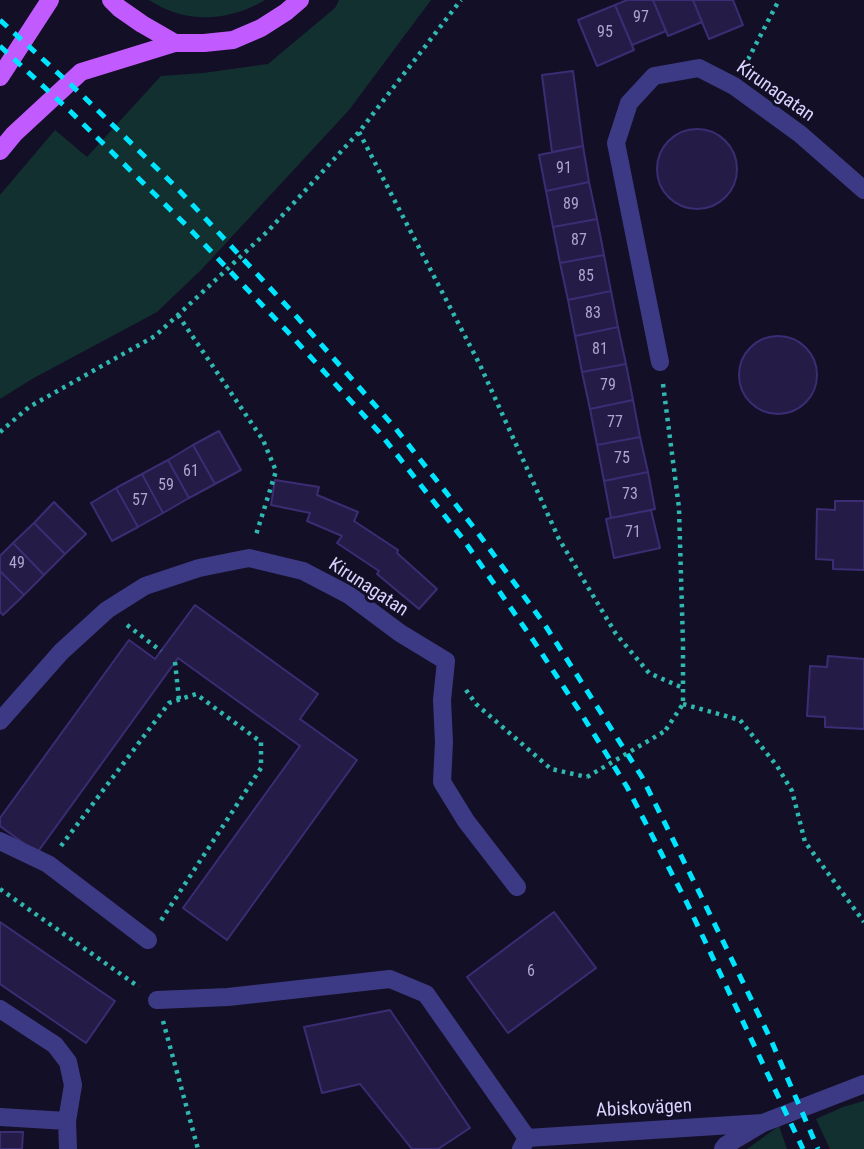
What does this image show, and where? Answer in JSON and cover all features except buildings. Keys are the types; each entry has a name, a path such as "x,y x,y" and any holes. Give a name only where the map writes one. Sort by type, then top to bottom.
{"main road":[{"path":"0,77 50,0"},
{"path":"111,0 142,24 176,43"},
{"path":"0,151 14,134 81,72 176,43 233,40 261,28 300,0"}],"street":[{"name":"Kirunagatan","path":"660,362 616,143 629,103 654,76 699,68 734,86 800,134 864,190"},
{"name":"Kirunagatan","path":"0,721 61,652 107,610 145,586 199,568 249,558 303,571 349,595 400,633 446,661"},
{"path":"446,661 442,700 442,782 466,821 517,887"},
{"path":"0,841 48,864 148,940"},
{"path":"158,1000 228,997 390,979 426,994 524,1143"},
{"path":"0,1009 55,1045 68,1062 73,1085 67,1121 68,1149"},
{"name":"Abiskovägen","path":"723,1149 763,1123 864,1084"},
{"path":"0,1117 67,1121"},
{"name":"Abiskovägen","path":"524,1143 763,1123"}],"path":[{"path":"0,432 29,407 155,336 268,231 359,132 461,0"},
{"path":"734,86 779,0"},
{"path":"359,132 480,365 559,539 616,635 649,673 683,688"},
{"path":"178,315 263,440 276,471 249,558"},
{"path":"446,661 476,704 551,769 587,777 665,731 683,704 683,688 679,508 660,362"},
{"path":"107,610 161,651"},
{"path":"175,662 179,700"},
{"path":"48,864 169,704 196,694 261,742 261,768 148,940"},
{"path":"683,704 740,720 777,766 792,791 805,842 864,922"},
{"path":"0,889 158,1000 198,1149"}],"green space":[{"path":"149,0 265,0 236,13 207,17 177,13"},
{"path":"339,0 431,0 349,110 201,270 157,312 0,399 0,195 55,130 87,157 161,76 268,64 335,8"},
{"path":"864,1101 864,1149 830,1149 816,1119"},
{"path":"779,1126 787,1149 747,1149"}],"railway":[{"path":"0,20 176,187 297,317 396,429 475,529 545,625 642,777 771,1040 818,1149"},
{"path":"0,46 185,224 287,331 379,432 463,539 533,640 627,787 687,903 803,1149"}]}
